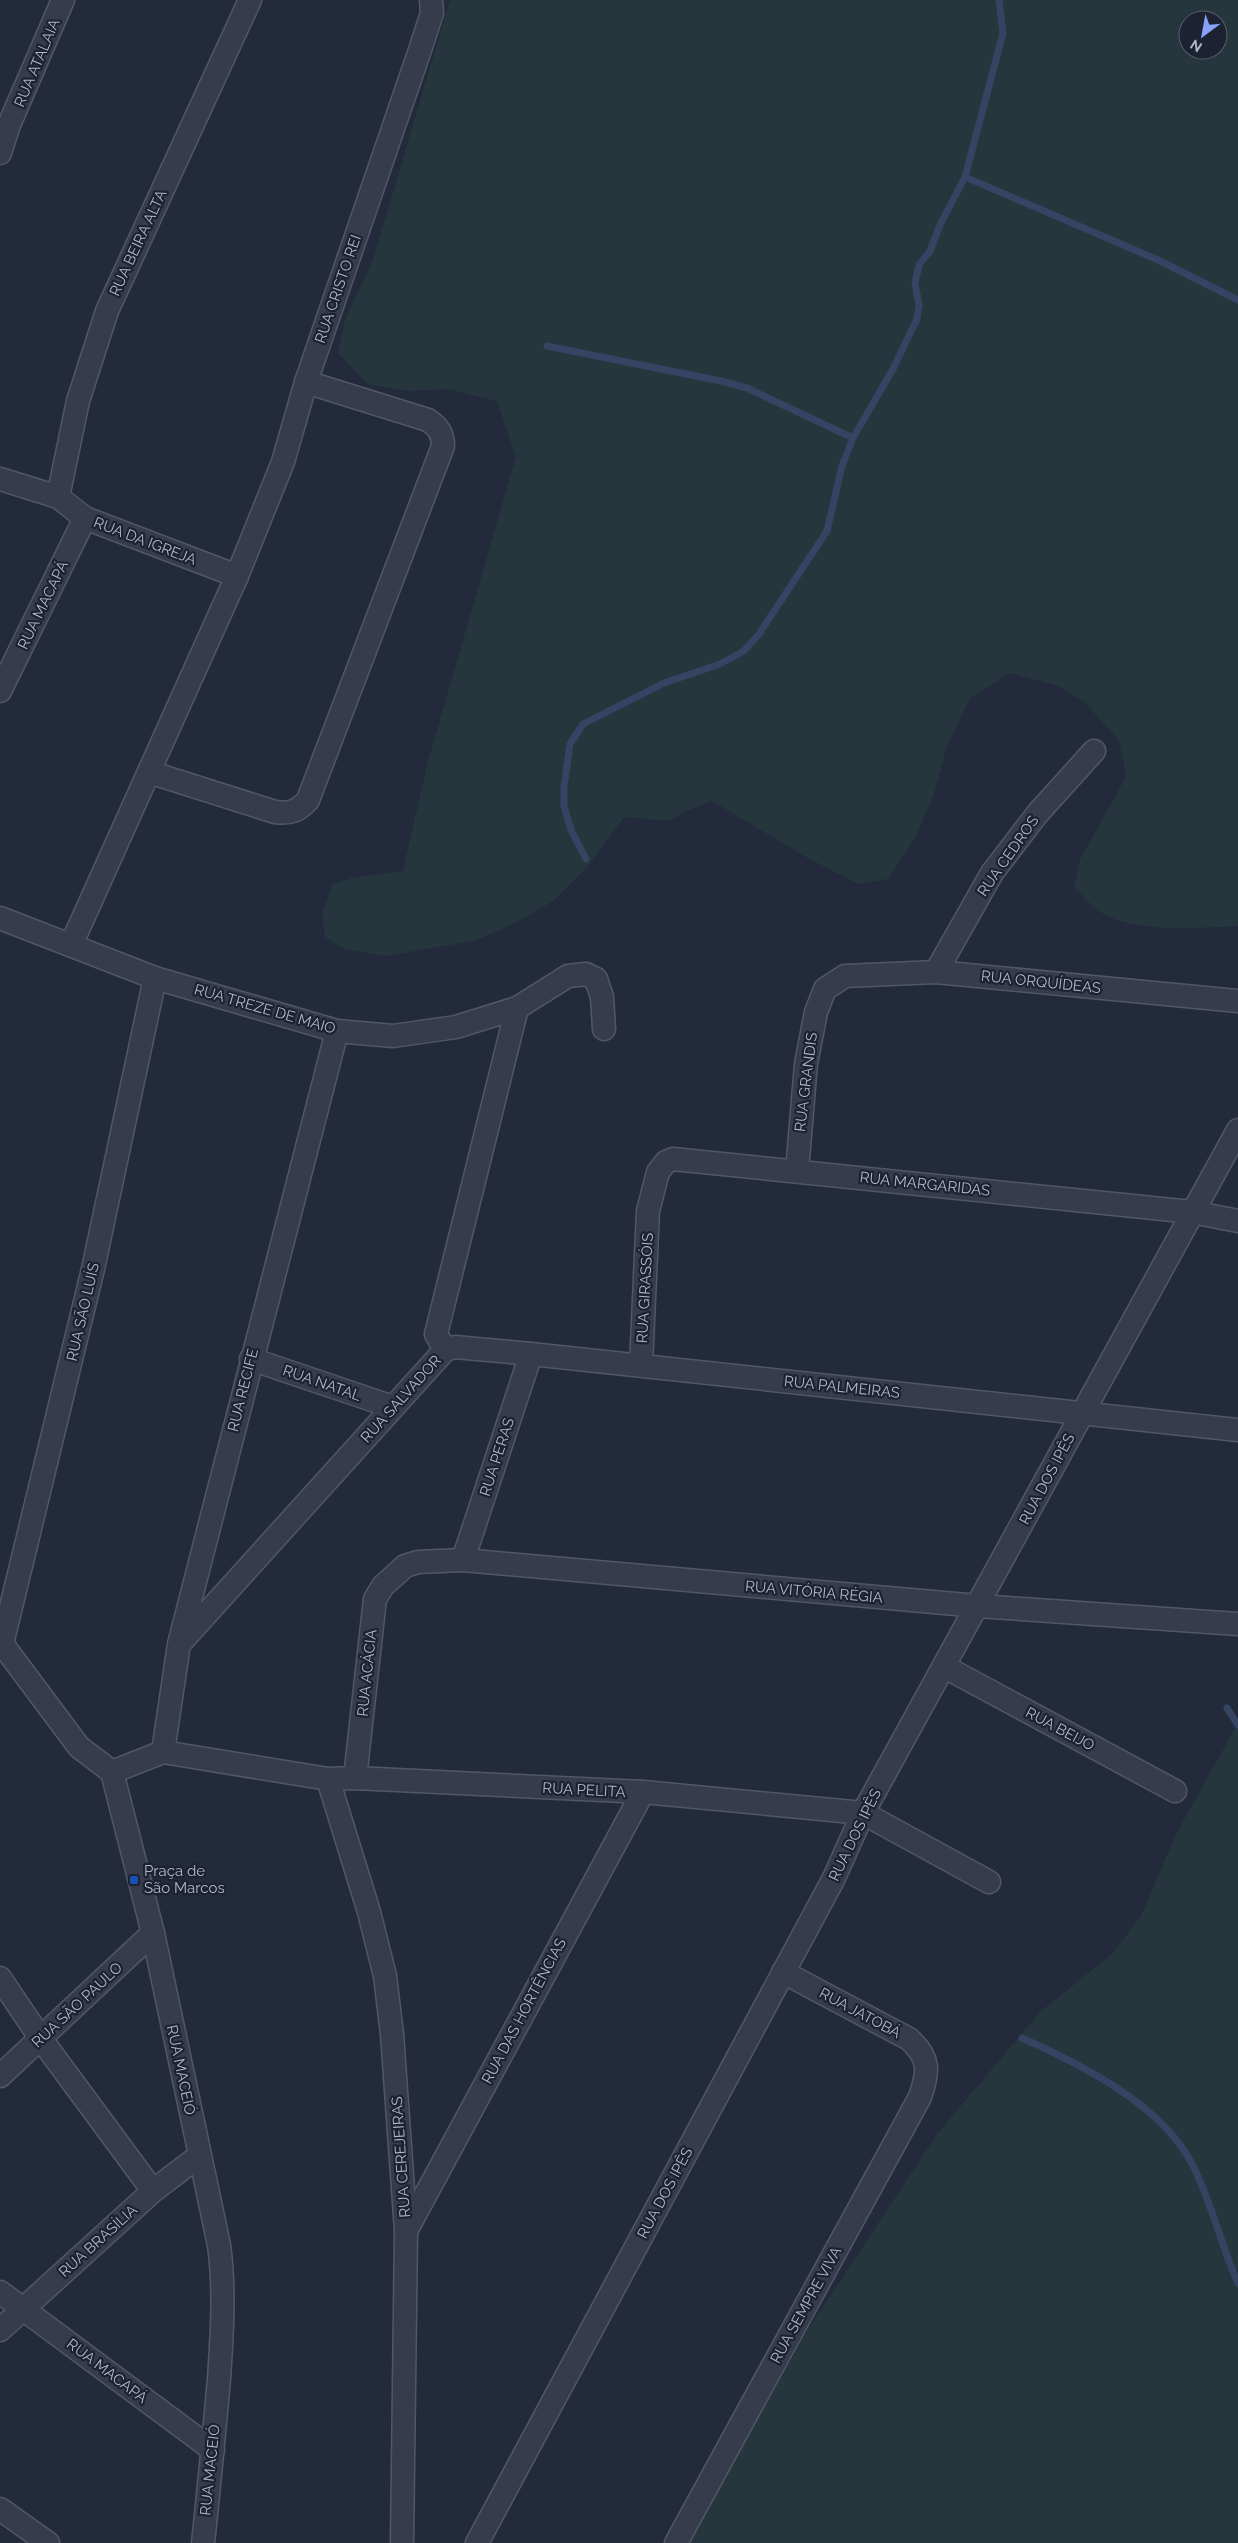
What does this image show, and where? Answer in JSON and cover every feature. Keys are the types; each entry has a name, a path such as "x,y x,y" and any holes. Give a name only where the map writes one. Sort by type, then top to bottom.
{"street":[{"name":"RUA ATALAIA","path":"0,154 9,125 63,0"},
{"name":"RUA BEIRA ALTA","path":"58,497 78,401 107,311 250,0"},
{"name":"RUA CRISTO REI","path":"71,945 237,576 283,462 306,382 420,50 432,12 431,0"},
{"path":"149,772 276,812 298,811 308,800 443,446 440,432 428,420 306,382"},
{"name":"RUA DA IGREJA","path":"0,479 58,497 85,518 237,576"},
{"name":"RUA MACAPÁ","path":"0,691 85,518"},
{"name":"RUA CEDROS","path":"936,972 992,873 1038,813 1094,751"},
{"name":"RUA TREZE DE MAIO","path":"0,918 155,978 337,1031 393,1036 423,1034 456,1027 517,1008 560,979 586,974 596,979 602,997 604,1029"},
{"name":"RUA ORQUÍDEAS","path":"845,976 936,972 1238,1002"},
{"name":"RUA GRANDIS","path":"797,1171 806,1064 816,1012 825,989 845,976"},
{"name":"RUA SÃO LUÍS","path":"1,1643 93,1269 155,978"},
{"name":"RUA SALVADOR","path":"178,1644 445,1350 436,1334 517,1008"},
{"name":"RUA RECIFE","path":"163,1752 178,1644 337,1031"},
{"name":"RUA DOS IPÊS","path":"478,2543 834,1878 864,1814 1238,1130"},
{"name":"RUA MARGARIDAS","path":"648,1211 658,1172 666,1162 674,1159 1192,1212 1238,1221"},
{"name":"RUA GIRASSÓIS","path":"641,1365 648,1211"},
{"name":"RUA PALMEIRAS","path":"445,1350 455,1347 641,1365 1238,1430"},
{"name":"RUA PERAS","path":"463,1560 531,1354"},
{"name":"RUA NATAL","path":"251,1359 393,1407"},
{"name":"RUA VITÓRIA RÉGIA","path":"394,1574 405,1566 418,1562 463,1560 978,1606 1238,1624"},
{"name":"RUA ACÁCIA","path":"355,1778 376,1599 394,1574"},
{"path":"1,1643 79,1747 112,1772 163,1752"},
{"name":"RUA BEIJO","path":"945,1667 1175,1791"},
{"name":"RUA PELITA","path":"163,1752 328,1779 355,1778 643,1792 864,1814 990,1882"},
{"name":"RUA MACEIÓ","path":"112,1772 153,1933 219,2245 223,2277 224,2307 213,2450 203,2543"},
{"name":"RUA CEREJEIRAS","path":"328,1779 369,1912 385,1976 392,2034 406,2231 402,2543"},
{"name":"RUA DAS HORTÊNCIAS","path":"406,2231 643,1792"},
{"name":"RUA SÃO PAULO","path":"0,2076 153,1933"},
{"name":"RUA JATOBÁ","path":"783,1972 909,2039 922,2050 926,2064"},
{"path":"0,1978 41,2039 153,2191"},
{"name":"RUA SEMPRE VIVA","path":"676,2543 920,2097 926,2079 926,2064"},
{"name":"RUA BRASÍLIA","path":"0,2330 153,2191 199,2156"},
{"name":"RUA MACAPÁ","path":"0,2292 213,2450"},
{"path":"0,2509 48,2543"}],"shaded area":[{"path":"450,0 1238,0 1238,926 1168,928 1132,924 1102,913 1091,905 1074,887 1080,859 1126,777 1119,740 1084,702 1059,686 1010,673 970,698 947,746 934,794 916,836 888,879 858,884 806,857 712,801 691,809 669,821 624,817 588,866 553,901 518,922 474,941 385,956 344,949 325,937 322,915 332,885 352,878 403,871 428,761 516,457 497,401 447,389 408,391 368,384 338,353 345,320 373,260"},
{"path":"1238,1723 1238,2543 689,2543 806,2333 937,2134 1040,2012 1113,1953 1141,1916 1176,1834"}],"waterway":[{"path":"586,859 571,830 564,806 564,787 570,744 583,724 664,683 720,664 744,651 759,634 827,531 842,466 853,438 893,369 917,319 919,305 915,283 919,265 930,251 940,225 965,177 1003,33 999,0"},
{"path":"965,177 1158,260 1238,300"},
{"path":"547,346 721,381 747,388 853,438"},
{"path":"1227,1708 1238,1725"},
{"path":"1022,2038 1095,2074 1119,2089 1162,2124 1180,2144 1200,2180 1238,2283"}],"place":[{"name":"Praça de São Marcos","path":"134,1880"}]}
